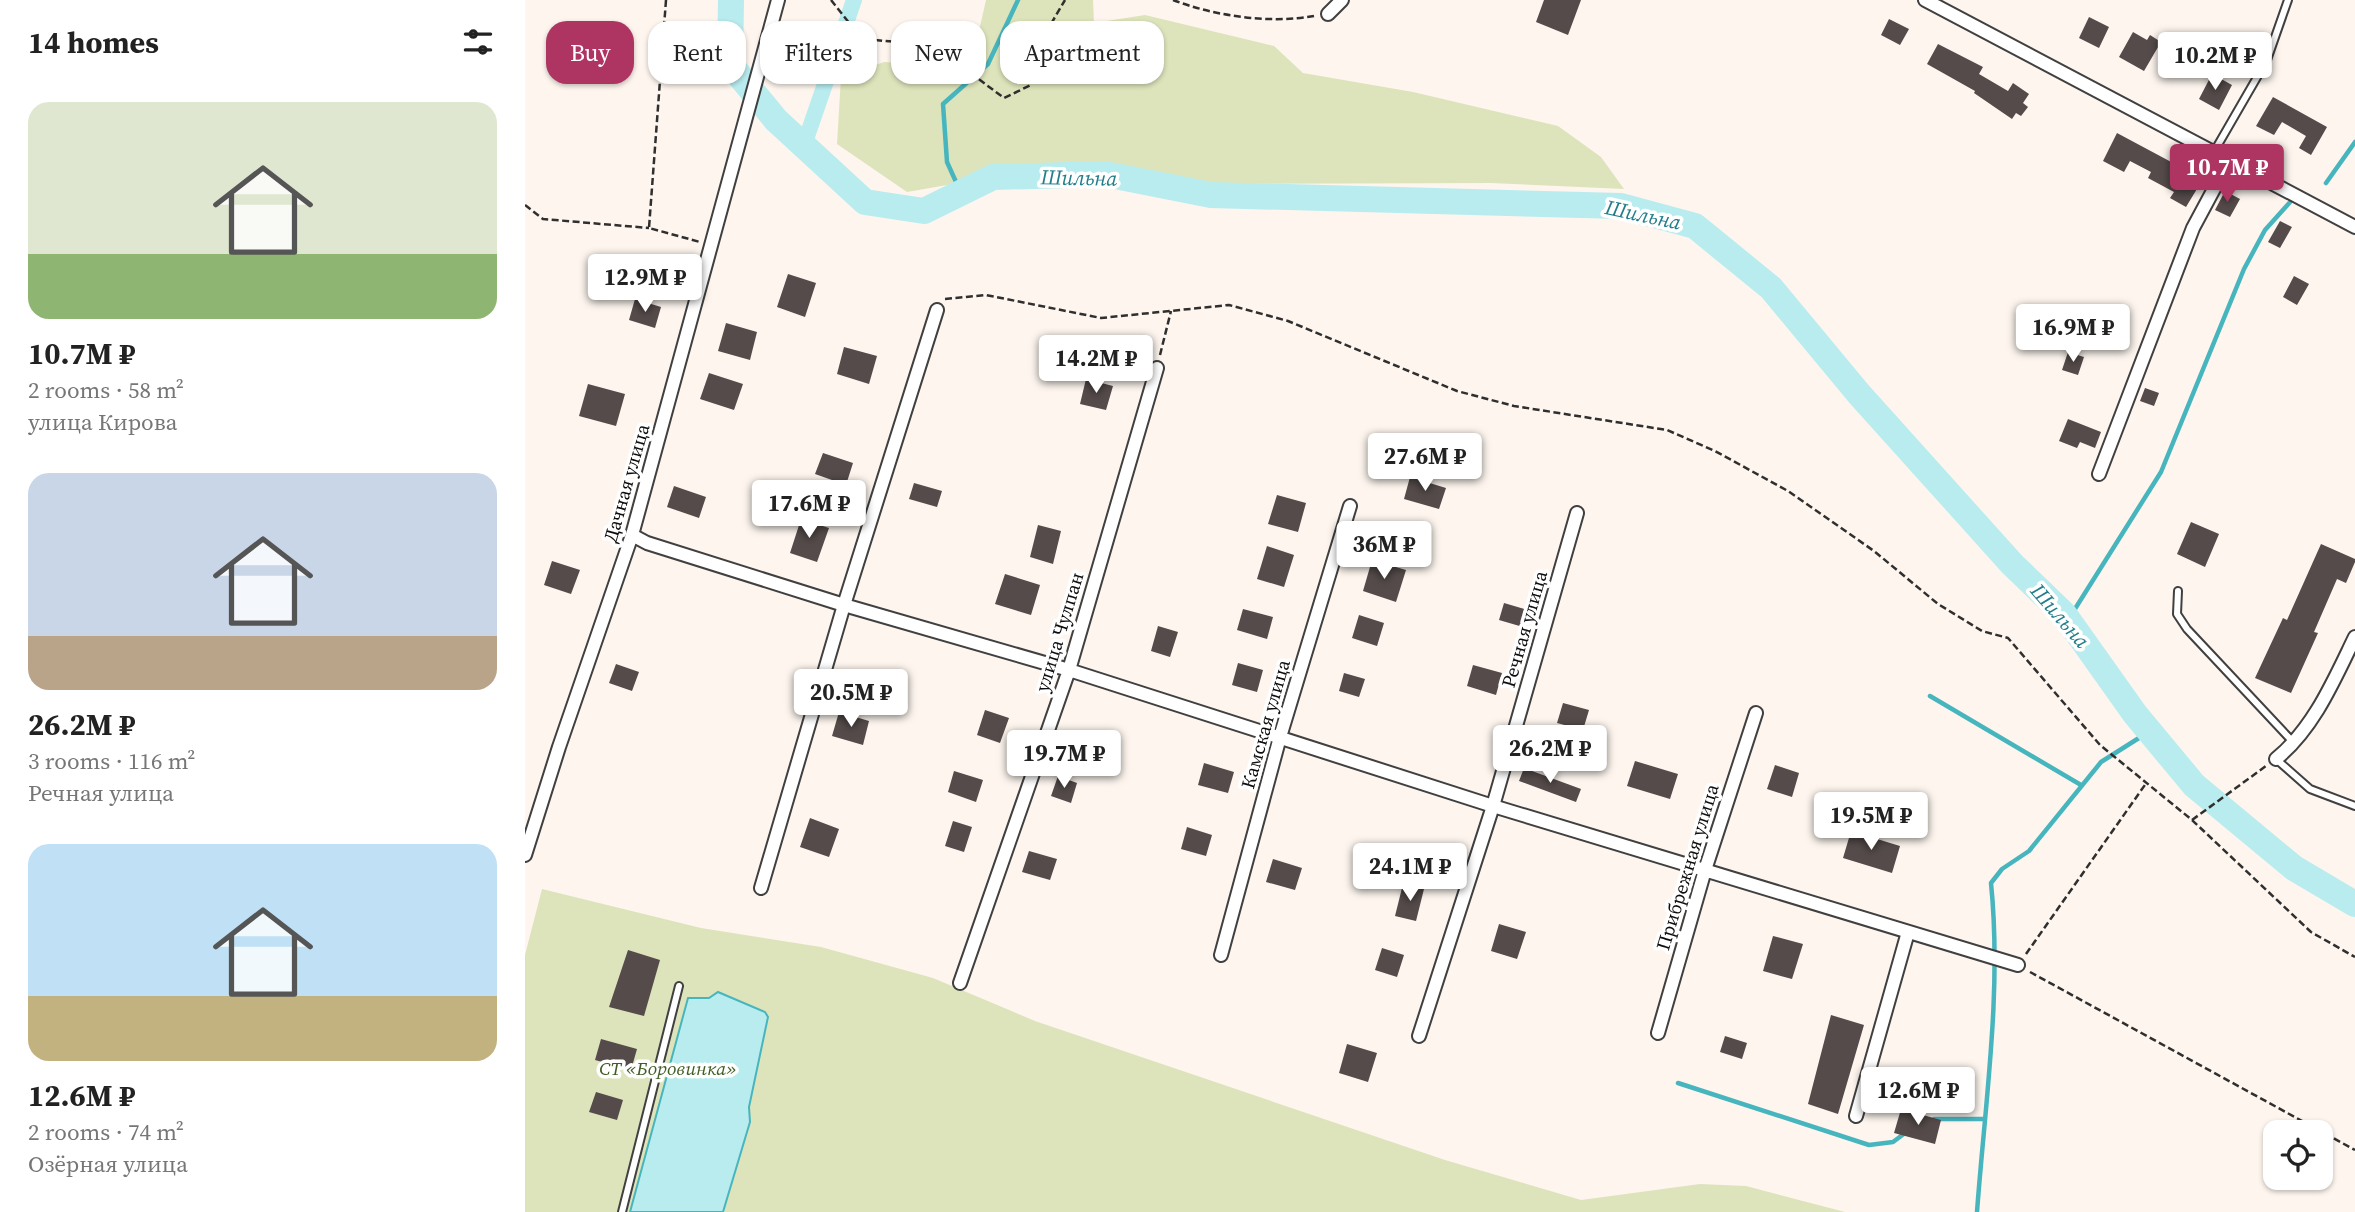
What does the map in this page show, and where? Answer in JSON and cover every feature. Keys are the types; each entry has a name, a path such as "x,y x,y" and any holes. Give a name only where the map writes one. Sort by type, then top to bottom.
{"street":[{"name":"Дачная улица","path":"525,855 632,535 778,0"},
{"path":"1328,13 1342,0"},
{"path":"1925,0 2215,150 2355,227"},
{"path":"2099,474 2193,228 2230,159"},
{"path":"761,887 844,605 937,310"},
{"name":"улица Чулпан","path":"960,983 1069,670 1157,368"},
{"name":"Камская улица","path":"1221,955 1280,737 1350,506"},
{"name":"Речная улица","path":"1419,1036 1493,806 1577,513"},
{"path":"632,535 647,543 844,605 1069,670 1493,806 2018,965"},
{"path":"2276,759 2295,743 2313,717 2355,637"},
{"name":"Прибрежная улица","path":"1657,1033 1705,870 1756,713"},
{"path":"1856,1116 1908,932"}],"lane":[{"path":"2215,150 2267,60 2288,0"},
{"path":"2178,591 2177,614 2187,629 2295,743"},
{"path":"2276,759 2310,789 2355,806"},
{"path":"622,1212 679,986"}],"path":[{"path":"649,228 666,0"},
{"path":"831,0 862,39 933,45 1004,98 1031,85 1048,29 1065,0"},
{"path":"1173,0 1202,11 1291,20 1328,13"},
{"path":"525,205 543,219 649,228 713,246"},
{"path":"937,310 940,299 986,295 1101,317 1229,305 1287,321 1457,391 1514,406 1667,430 1715,452 1787,491 1874,551 1938,604 1982,631 2008,638 2100,745 2192,820 2311,932 2355,957"},
{"path":"1157,368 1171,311"},
{"path":"2192,820 2276,759"},
{"path":"2147,782 2018,965 2355,1150"}],"green space":[{"path":"986,0 1093,0 1094,21 1000,21 1000,84 1164,84 1164,21 1107,21 1145,15 1274,46 1303,73 1413,92 1558,126 1601,157 1624,189 1491,183 1207,184 1106,167 993,177 907,192 837,144 841,84 877,84 877,64 891,62 891,84 986,84 986,21 981,21"},
{"name":"СТ «Боровинка»","path":"542,889 701,928 821,947 933,978 1035,1021 1445,1160 1581,1200 1700,1184 1746,1186 1845,1212 525,1212 525,955"}],"water":[{"path":"718,992 765,1012 768,1017 749,1107 750,1122 723,1212 630,1212 688,998 709,998"}],"building":[{"path":"1544,0 1581,0 1568,35 1536,22"},
{"path":"2089,17 2109,27 2099,48 2079,38"},
{"path":"1889,19 1909,29 1900,45 1881,35"},
{"path":"2133,32 2147,40 2150,35 2161,42 2144,71 2119,57"},
{"path":"1938,44 1983,67 1979,74 2008,91 2013,83 2029,94 2023,103 2028,107 2021,116 2016,113 2012,119 1974,93 1975,91 1927,64"},
{"path":"2212,74 2232,85 2219,110 2199,99"},
{"path":"2273,97 2327,127 2311,155 2299,148 2306,136 2282,122 2274,135 2256,126"},
{"path":"2117,133 2203,179 2186,207 2170,198 2174,192 2148,178 2151,172 2130,161 2124,172 2103,161"},
{"path":"2225,191 2240,199 2230,217 2215,210"},
{"path":"2280,221 2292,227 2280,248 2268,242"},
{"path":"788,274 816,283 805,317 777,307"},
{"path":"2294,276 2309,284 2297,305 2283,297"},
{"path":"635,299 661,307 655,328 629,320"},
{"path":"726,323 757,332 750,360 718,351"},
{"path":"844,347 877,356 869,384 837,374"},
{"path":"2068,352 2084,357 2078,375 2062,370"},
{"path":"709,373 743,384 734,410 700,399"},
{"path":"1086,379 1113,386 1106,410 1080,404"},
{"path":"588,384 625,394 616,426 579,416"},
{"path":"2145,388 2159,393 2154,406 2140,401"},
{"path":"2068,419 2101,432 2095,448 2080,442 2077,448 2059,441"},
{"path":"823,453 853,463 846,485 815,474"},
{"path":"1410,477 1446,488 1439,509 1404,499"},
{"path":"914,483 942,491 937,507 909,499"},
{"path":"674,486 706,497 699,518 667,507"},
{"path":"1277,495 1306,503 1298,532 1268,524"},
{"path":"801,519 829,528 817,562 790,553"},
{"path":"2191,522 2219,534 2205,567 2177,554"},
{"path":"1038,525 1061,531 1053,564 1030,557"},
{"path":"2321,544 2355,559 2355,562 2346,583 2337,579 2314,632 2318,633 2291,693 2255,678 2283,618 2287,620"},
{"path":"1267,546 1294,555 1284,587 1257,579"},
{"path":"1372,560 1406,570 1396,602 1363,591"},
{"path":"552,561 580,570 571,594 544,585"},
{"path":"1005,574 1040,585 1031,615 995,604"},
{"path":"1504,603 1528,610 1523,627 1499,620"},
{"path":"1243,609 1273,617 1267,639 1237,630"},
{"path":"1359,615 1384,623 1377,646 1352,638"},
{"path":"1158,626 1178,632 1170,657 1151,651"},
{"path":"1238,663 1263,670 1257,692 1232,685"},
{"path":"616,664 639,672 632,691 609,683"},
{"path":"1473,665 1502,673 1496,695 1467,686"},
{"path":"1344,673 1365,679 1359,697 1339,691"},
{"path":"1563,703 1589,710 1583,730 1557,723"},
{"path":"985,710 1009,718 1000,743 977,735"},
{"path":"839,712 869,721 863,745 832,736"},
{"path":"1635,761 1678,774 1670,799 1627,786"},
{"path":"1204,763 1234,772 1228,793 1198,785"},
{"path":"1775,765 1799,773 1792,797 1767,789"},
{"path":"1524,768 1581,789 1576,802 1519,781"},
{"path":"954,771 983,780 976,802 948,792"},
{"path":"1058,776 1077,783 1071,803 1051,796"},
{"path":"810,818 839,829 829,857 800,847"},
{"path":"953,821 972,827 964,852 945,846"},
{"path":"1187,827 1212,835 1206,856 1181,849"},
{"path":"1851,831 1900,846 1892,873 1843,858"},
{"path":"1029,851 1057,859 1050,880 1022,872"},
{"path":"1273,859 1302,868 1295,890 1266,882"},
{"path":"1403,884 1424,889 1416,921 1395,916"},
{"path":"1499,924 1526,932 1517,959 1491,951"},
{"path":"1773,936 1803,944 1792,979 1763,971"},
{"path":"1382,948 1404,955 1397,977 1375,970"},
{"path":"628,950 660,960 644,1016 609,1007"},
{"path":"1831,1015 1864,1025 1838,1114 1808,1104"},
{"path":"1725,1036 1747,1043 1742,1059 1720,1052"},
{"path":"601,1039 637,1049 631,1070 595,1060"},
{"path":"1347,1044 1377,1053 1368,1082 1339,1073"},
{"path":"596,1092 623,1100 617,1120 589,1112"},
{"path":"1901,1109 1941,1120 1935,1144 1894,1133"}],"waterway":[{"name":"Шильна","path":"731,0 730,64 776,120 865,202 924,211 993,177 1105,174 1211,195 1621,206 1695,226 1771,288 1859,394 2012,564 2064,614 2135,714 2194,785 2294,868 2355,904"},
{"path":"804,145 854,0"},
{"path":"961,193 947,162 943,104 988,64 1018,0"},
{"path":"2326,183 2355,142"},
{"path":"2068,620 2161,472 2244,269 2265,230 2291,201"},
{"path":"1930,696 2081,785"},
{"path":"1977,1212 1994,1006 1991,883 2002,869 2029,851 2101,762 2150,731"},
{"path":"1678,1083 1869,1145 1893,1142 1905,1133"},
{"path":"1934,1119 1984,1119"}]}
